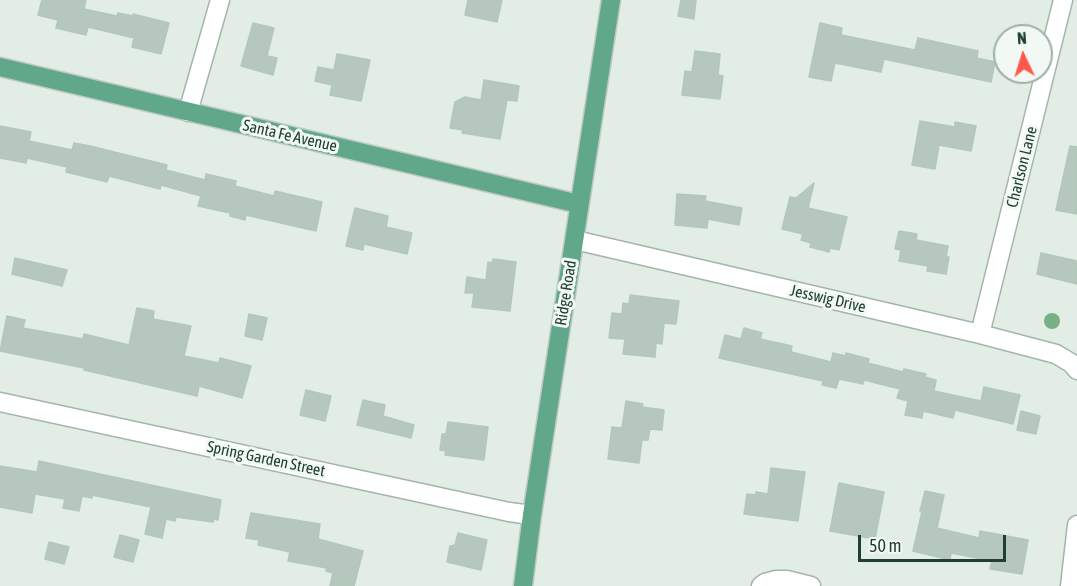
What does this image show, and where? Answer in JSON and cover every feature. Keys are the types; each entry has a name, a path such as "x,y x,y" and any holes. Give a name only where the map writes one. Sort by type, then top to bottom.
{"main road":[{"name":"Ridge Road","path":"523,586 610,0"},
{"name":"Santa Fe Avenue","path":"0,67 579,204"}],"street":[{"path":"188,112 220,0"},
{"name":"Charlson Lane","path":"980,334 1063,0"},
{"name":"Jesswig Drive","path":"574,240 980,334 1056,354 1071,363 1077,370"},
{"name":"Spring Garden Street","path":"0,402 509,512 532,515"},
{"path":"1070,586 1077,525"},
{"path":"761,586 776,580 787,580 811,586"}],"building":[{"path":"42,0 86,0 84,9 117,16 118,13 133,16 133,14 169,23 161,54 132,47 134,38 88,27 86,35 56,28 58,20 38,15"},
{"path":"468,0 502,0 497,22 465,15"},
{"path":"681,0 696,0 694,19 678,16"},
{"path":"253,23 274,28 267,56 277,58 273,75 241,66"},
{"path":"820,23 842,28 841,35 915,50 918,38 978,51 977,58 993,62 991,82 884,59 881,72 835,63 831,81 809,77"},
{"path":"695,51 720,54 718,75 723,76 720,99 682,95 685,71 692,72"},
{"path":"337,54 370,60 361,101 330,95 332,85 315,81 318,67 334,70"},
{"path":"484,80 519,86 517,101 507,100 500,139 462,133 463,130 450,128 455,102 465,97 481,100"},
{"path":"920,121 955,127 955,122 976,126 971,151 939,145 935,169 912,165"},
{"path":"0,126 31,132 29,141 72,150 74,143 90,146 167,165 166,170 205,180 206,174 236,181 235,186 274,196 275,191 322,202 316,231 246,215 245,220 230,216 230,213 198,206 201,196 161,185 160,189 109,176 107,182 66,172 67,167 27,158 26,163 0,158"},
{"path":"1070,146 1077,147 1077,214 1056,210"},
{"path":"814,183 808,208 847,217 839,250 830,248 829,252 810,247 811,243 801,240 803,234 782,229 790,197 796,198"},
{"path":"677,194 706,196 705,201 742,208 739,225 708,219 707,228 675,225"},
{"path":"355,208 388,216 386,227 412,233 407,254 364,244 363,250 346,246"},
{"path":"899,231 917,234 916,240 948,246 946,274 927,271 928,266 899,261 901,250 895,249"},
{"path":"1041,253 1077,261 1077,284 1037,274"},
{"path":"15,258 67,270 62,286 12,274"},
{"path":"493,259 516,262 510,311 472,307 474,293 465,293 467,277 486,280 488,262 492,263"},
{"path":"630,295 679,301 676,324 664,323 662,344 656,343 655,357 623,354 625,339 609,338 612,313 622,314 623,303 629,304"},
{"path":"137,308 154,311 153,319 191,326 184,356 219,363 220,358 251,366 242,398 199,386 197,396 84,370 84,368 0,351 7,316 25,320 23,328 83,339 84,334 129,345"},
{"path":"249,314 267,318 262,340 245,336"},
{"path":"744,328 762,333 760,339 792,346 791,352 831,362 833,353 846,356 846,353 869,359 868,363 903,372 904,369 926,374 925,377 936,380 934,391 981,401 984,387 1020,395 1013,424 955,410 953,418 923,411 922,418 905,415 908,401 897,398 900,389 864,380 863,384 839,379 836,388 822,385 823,381 719,358 725,335 741,339"},
{"path":"306,390 331,396 325,421 300,415"},
{"path":"363,400 385,405 383,416 414,425 411,438 357,425"},
{"path":"626,401 643,404 642,407 664,410 662,430 650,429 648,440 642,440 639,463 608,459 612,427 622,428"},
{"path":"1021,411 1040,416 1036,434 1017,430"},
{"path":"448,422 488,427 484,460 445,455 446,451 440,450 442,434 446,434"},
{"path":"39,461 221,500 218,520 214,519 213,522 176,517 175,521 166,519 162,538 145,534 151,507 92,495 92,498 82,496 79,511 63,508 65,499 35,494 32,513 0,507 0,466 37,472"},
{"path":"771,468 805,472 798,521 744,514 747,494 756,495 756,492 768,494"},
{"path":"839,483 884,492 875,539 830,531"},
{"path":"925,491 944,495 937,528 979,538 980,531 1028,540 1022,574 990,569 992,561 951,553 950,560 913,551"},
{"path":"251,513 320,524 318,539 363,551 354,586 330,586 333,573 326,571 327,568 288,561 290,552 258,545 259,540 246,538"},
{"path":"458,533 487,540 481,570 447,562 450,546 455,545"},
{"path":"120,535 139,540 133,562 114,557"},
{"path":"49,542 69,547 64,564 45,559"}]}
